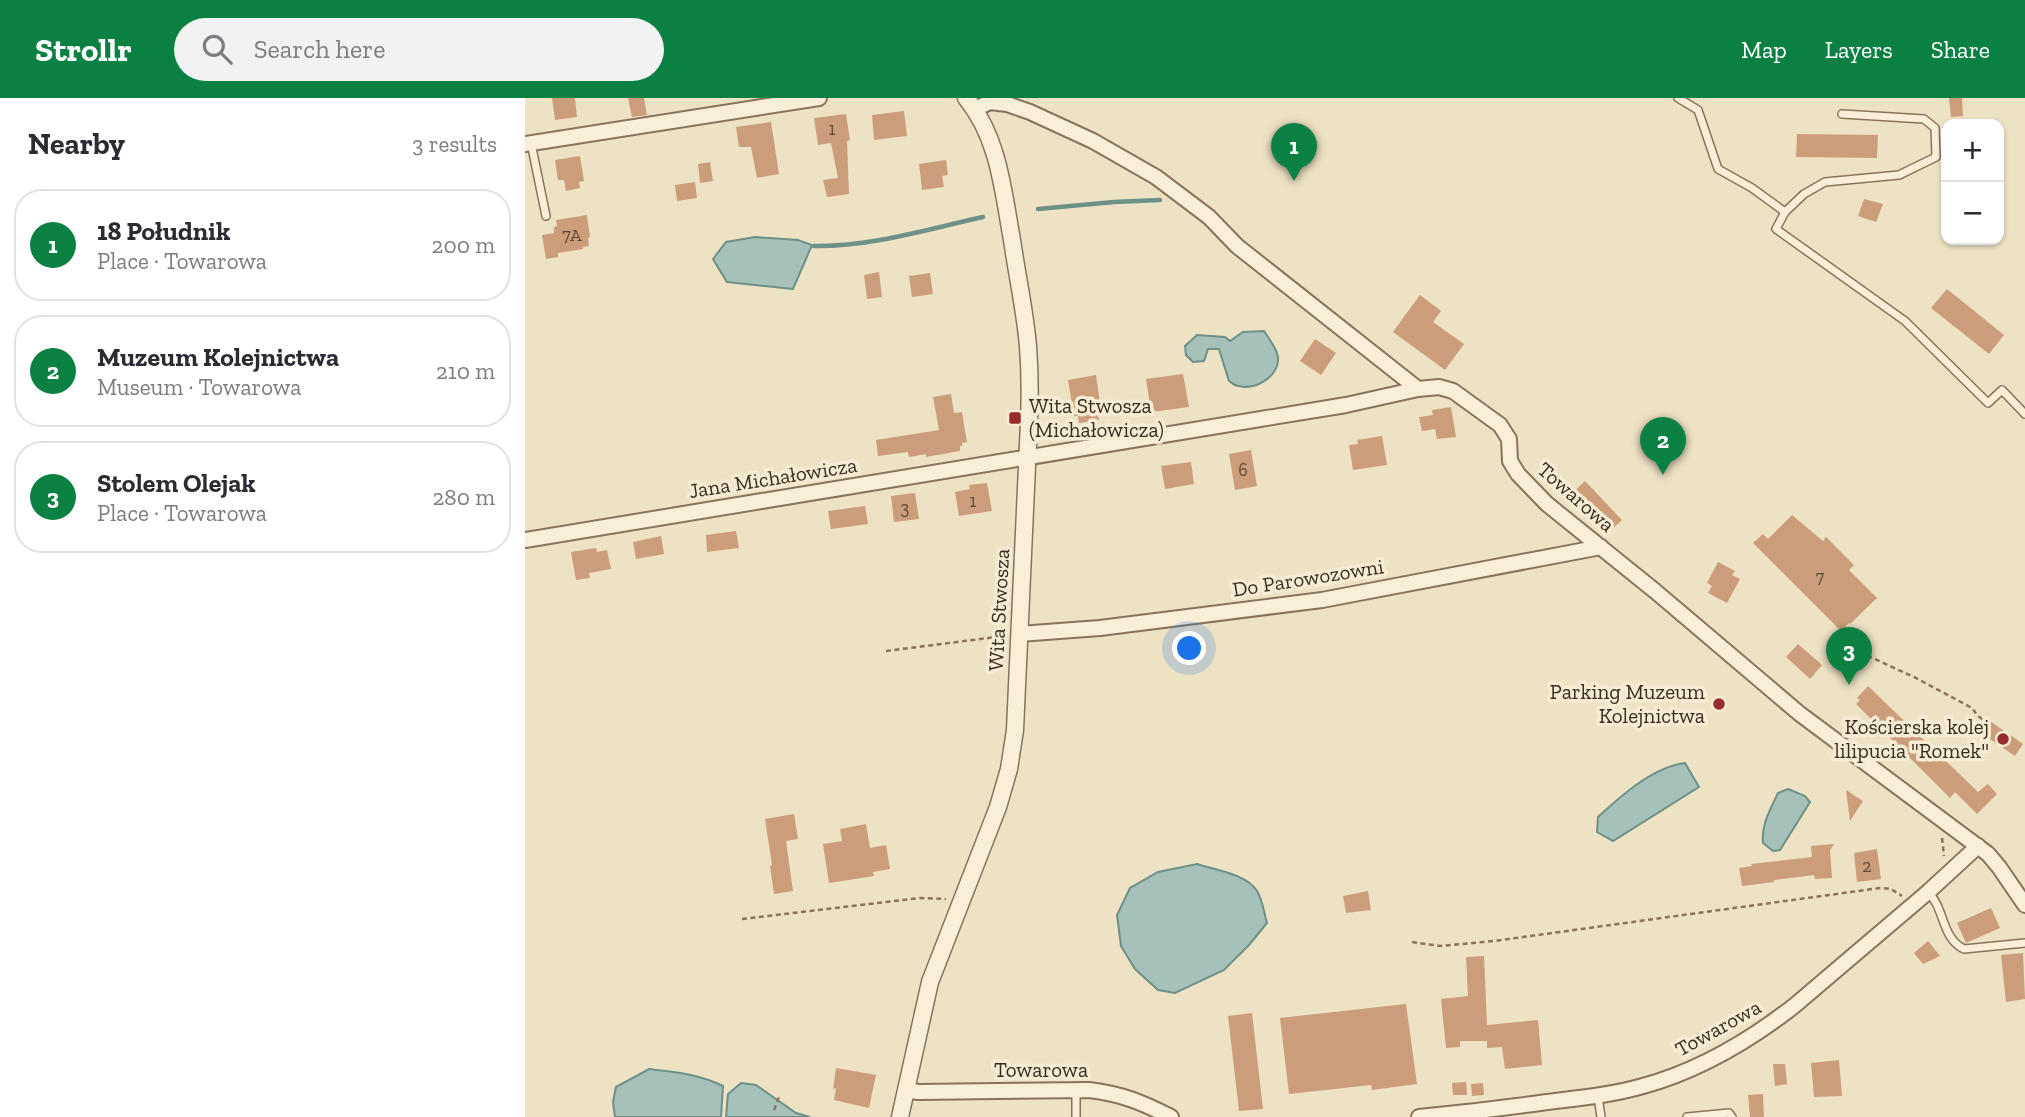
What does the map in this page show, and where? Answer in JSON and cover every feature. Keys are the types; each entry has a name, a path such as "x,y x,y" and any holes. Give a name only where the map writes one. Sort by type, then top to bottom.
{"street":[{"path":"528,143 819,98"},
{"path":"971,103 1007,104 1030,112 1093,141 1156,177 1209,217 1237,246 1418,389"},
{"name":"Wita Stwosza","path":"900,1117 930,982 998,807 1009,769 1015,730 1028,457 1028,344 1000,171 990,136 971,103"},
{"name":"Towarowa","path":"1028,457 1346,405 1418,389 1439,387 1453,391 1500,425 1509,439 1510,461 1518,474 1547,504 1800,714 1988,854 2025,905"},
{"name":"Jana Michałowicza","path":"525,540 1028,457"},
{"name":"Do Parowozowni","path":"1019,634 1100,628 1322,600 1601,547"},
{"name":"Towarowa","path":"1419,1117 1598,1096 1643,1087 1674,1076 1736,1046 1794,1006 1978,846"},
{"name":"Towarowa","path":"906,1090 1111,1092 1131,1098 1171,1117"}],"lane":[{"path":"1678,98 1699,110 1718,169 1752,188 1785,212"},
{"path":"1842,114 1924,119 1935,128 1936,157 1899,175 1825,182 1804,194 1785,212 1776,229 1905,321 1988,403 2002,390 2025,414"},
{"path":"528,143 546,216"},
{"path":"1928,892 1935,899 1955,944 1964,949 2025,943"},
{"path":"1076,1090 1076,1117"},
{"path":"1598,1096 1601,1117"},
{"path":"1687,1117 1729,1113 1732,1117"}],"path":[{"path":"885,652 1019,634"},
{"path":"1861,660 1866,655 1916,678 1972,708 1988,724"},
{"path":"1412,942 1440,946 1494,941 1879,888 1891,889 1911,906"},
{"path":"742,919 920,898 949,899 960,903"},
{"path":"774,1110 779,1097"}],"water":[{"path":"755,237 798,240 812,245 793,289 727,282 713,259 726,242"},
{"path":"1264,331 1275,349 1278,361 1269,377 1252,386 1236,386 1229,381 1219,349 1208,349 1204,361 1193,362 1186,355 1185,346 1197,335 1225,337 1230,341 1243,332"},
{"path":"1685,763 1699,787 1613,841 1597,832 1598,817 1628,791 1661,770"},
{"path":"1788,789 1805,796 1810,802 1780,850 1773,851 1763,843 1765,824 1778,793"},
{"path":"1197,864 1246,880 1252,885 1261,899 1267,923 1224,970 1175,993 1158,990 1135,969 1121,946 1117,915 1130,888 1158,872"},
{"path":"649,1069 696,1076 723,1086 721,1117 615,1117 613,1102 616,1087"},
{"path":"741,1083 756,1085 796,1113 810,1117 726,1117 728,1094"}],"building":[{"path":"552,98 575,98 577,117 555,120"},
{"path":"628,98 644,98 647,115 632,117"},
{"path":"1949,98 1962,98 1963,116 1951,117"},
{"path":"904,111 907,136 874,140 872,115"},
{"path":"846,114 850,140 847,141 849,194 827,197 823,180 838,178 831,143 818,145 814,118"},
{"path":"771,122 779,174 757,178 751,147 739,147 736,127"},
{"path":"1797,134 1878,135 1877,158 1796,157"},
{"path":"580,156 584,181 579,182 580,188 566,191 564,180 558,180 555,160"},
{"path":"946,160 948,175 942,176 944,187 922,190 919,164"},
{"path":"710,162 713,181 700,183 698,164"},
{"path":"695,182 697,198 677,201 675,185"},
{"path":"1864,199 1883,204 1876,222 1858,216"},
{"path":"587,215 589,246 558,253 558,257 546,259 542,235 554,233 556,220"},
{"path":"879,272 882,297 867,299 864,275"},
{"path":"930,273 933,294 912,297 909,276"},
{"path":"1947,289 2004,335 1989,354 1931,308"},
{"path":"1420,295 1441,311 1433,322 1464,344 1445,370 1393,332"},
{"path":"1315,339 1336,353 1321,375 1300,361"},
{"path":"1183,374 1189,407 1151,412 1146,379"},
{"path":"1096,375 1101,411 1097,412 1099,420 1079,423 1078,416 1074,416 1068,380"},
{"path":"951,394 954,413 962,412 967,442 962,443 960,451 926,457 926,454 909,457 908,452 878,456 876,440 939,430 933,397"},
{"path":"1451,407 1456,437 1437,439 1435,429 1422,431 1419,417 1433,415 1432,410"},
{"path":"1382,436 1387,465 1353,470 1349,445 1358,444 1357,440"},
{"path":"1251,450 1257,486 1235,490 1229,454"},
{"path":"1191,462 1194,484 1165,489 1161,466"},
{"path":"1585,481 1622,520 1605,535 1569,496"},
{"path":"987,483 992,511 959,516 955,492 970,489 969,485"},
{"path":"915,493 919,519 894,522 891,496"},
{"path":"865,506 868,524 831,529 828,511"},
{"path":"1792,515 1823,541 1826,537 1854,565 1849,570 1877,598 1841,631 1753,543 1763,534 1768,539"},
{"path":"736,531 739,548 707,552 706,535"},
{"path":"661,536 664,554 636,559 633,542"},
{"path":"596,548 597,552 607,550 611,569 589,573 590,578 576,580 571,552"},
{"path":"1718,562 1735,571 1732,575 1740,579 1727,603 1708,593 1712,586 1707,583"},
{"path":"1798,644 1822,665 1810,679 1786,657"},
{"path":"1868,686 1978,792 1988,784 1997,794 1977,814 1955,792 1950,798 1856,704 1860,700 1857,698"},
{"path":"1990,721 2023,744 2015,756 1981,733"},
{"path":"1846,790 1863,801 1850,821"},
{"path":"794,814 798,839 786,841 793,891 774,894 765,819"},
{"path":"866,824 870,848 886,845 890,869 873,872 874,876 829,883 823,844 842,841 840,829"},
{"path":"1834,844 1830,850 1832,878 1815,879 1814,875 1742,886 1739,868 1752,866 1751,864 1812,857 1811,846"},
{"path":"1877,849 1881,879 1857,882 1854,853"},
{"path":"1368,891 1371,910 1346,913 1343,896"},
{"path":"1991,908 2000,928 1966,943 1957,923"},
{"path":"1928,941 1940,956 1923,964 1914,953"},
{"path":"2023,953 2025,999 2006,1002 2001,955"},
{"path":"1484,956 1487,1025 1538,1020 1542,1065 1505,1069 1502,1047 1487,1048 1487,1041 1460,1041 1460,1047 1446,1048 1441,999 1468,996 1466,957"},
{"path":"1406,1004 1417,1084 1372,1090 1371,1085 1289,1094 1280,1018"},
{"path":"1252,1013 1263,1109 1239,1111 1228,1016"},
{"path":"1839,1060 1842,1096 1814,1097 1811,1063"},
{"path":"1773,1064 1785,1064 1787,1084 1775,1086"},
{"path":"836,1068 876,1075 869,1108 834,1100"},
{"path":"1466,1082 1467,1095 1453,1095 1452,1083"},
{"path":"1483,1083 1484,1095 1472,1096 1471,1084"},
{"path":"1763,1094 1764,1117 1750,1117 1748,1095"}],"waterway":[{"path":"1038,209 1160,200"},
{"path":"814,246 857,244 983,217"}],"place":[{"name":"18 Południk","path":"1294,181"},
{"name":"Wita Stwosza (Michałowicza)","path":"1015,418"},
{"name":"Muzeum Kolejnictwa","path":"1663,475"},
{"name":"Stolem Olejak","path":"1849,685"},
{"name":"Parking Muzeum Kolejnictwa","path":"1719,704"},
{"name":"Kościerska kolej lilipucia \"Romek\"","path":"2003,739"}]}
